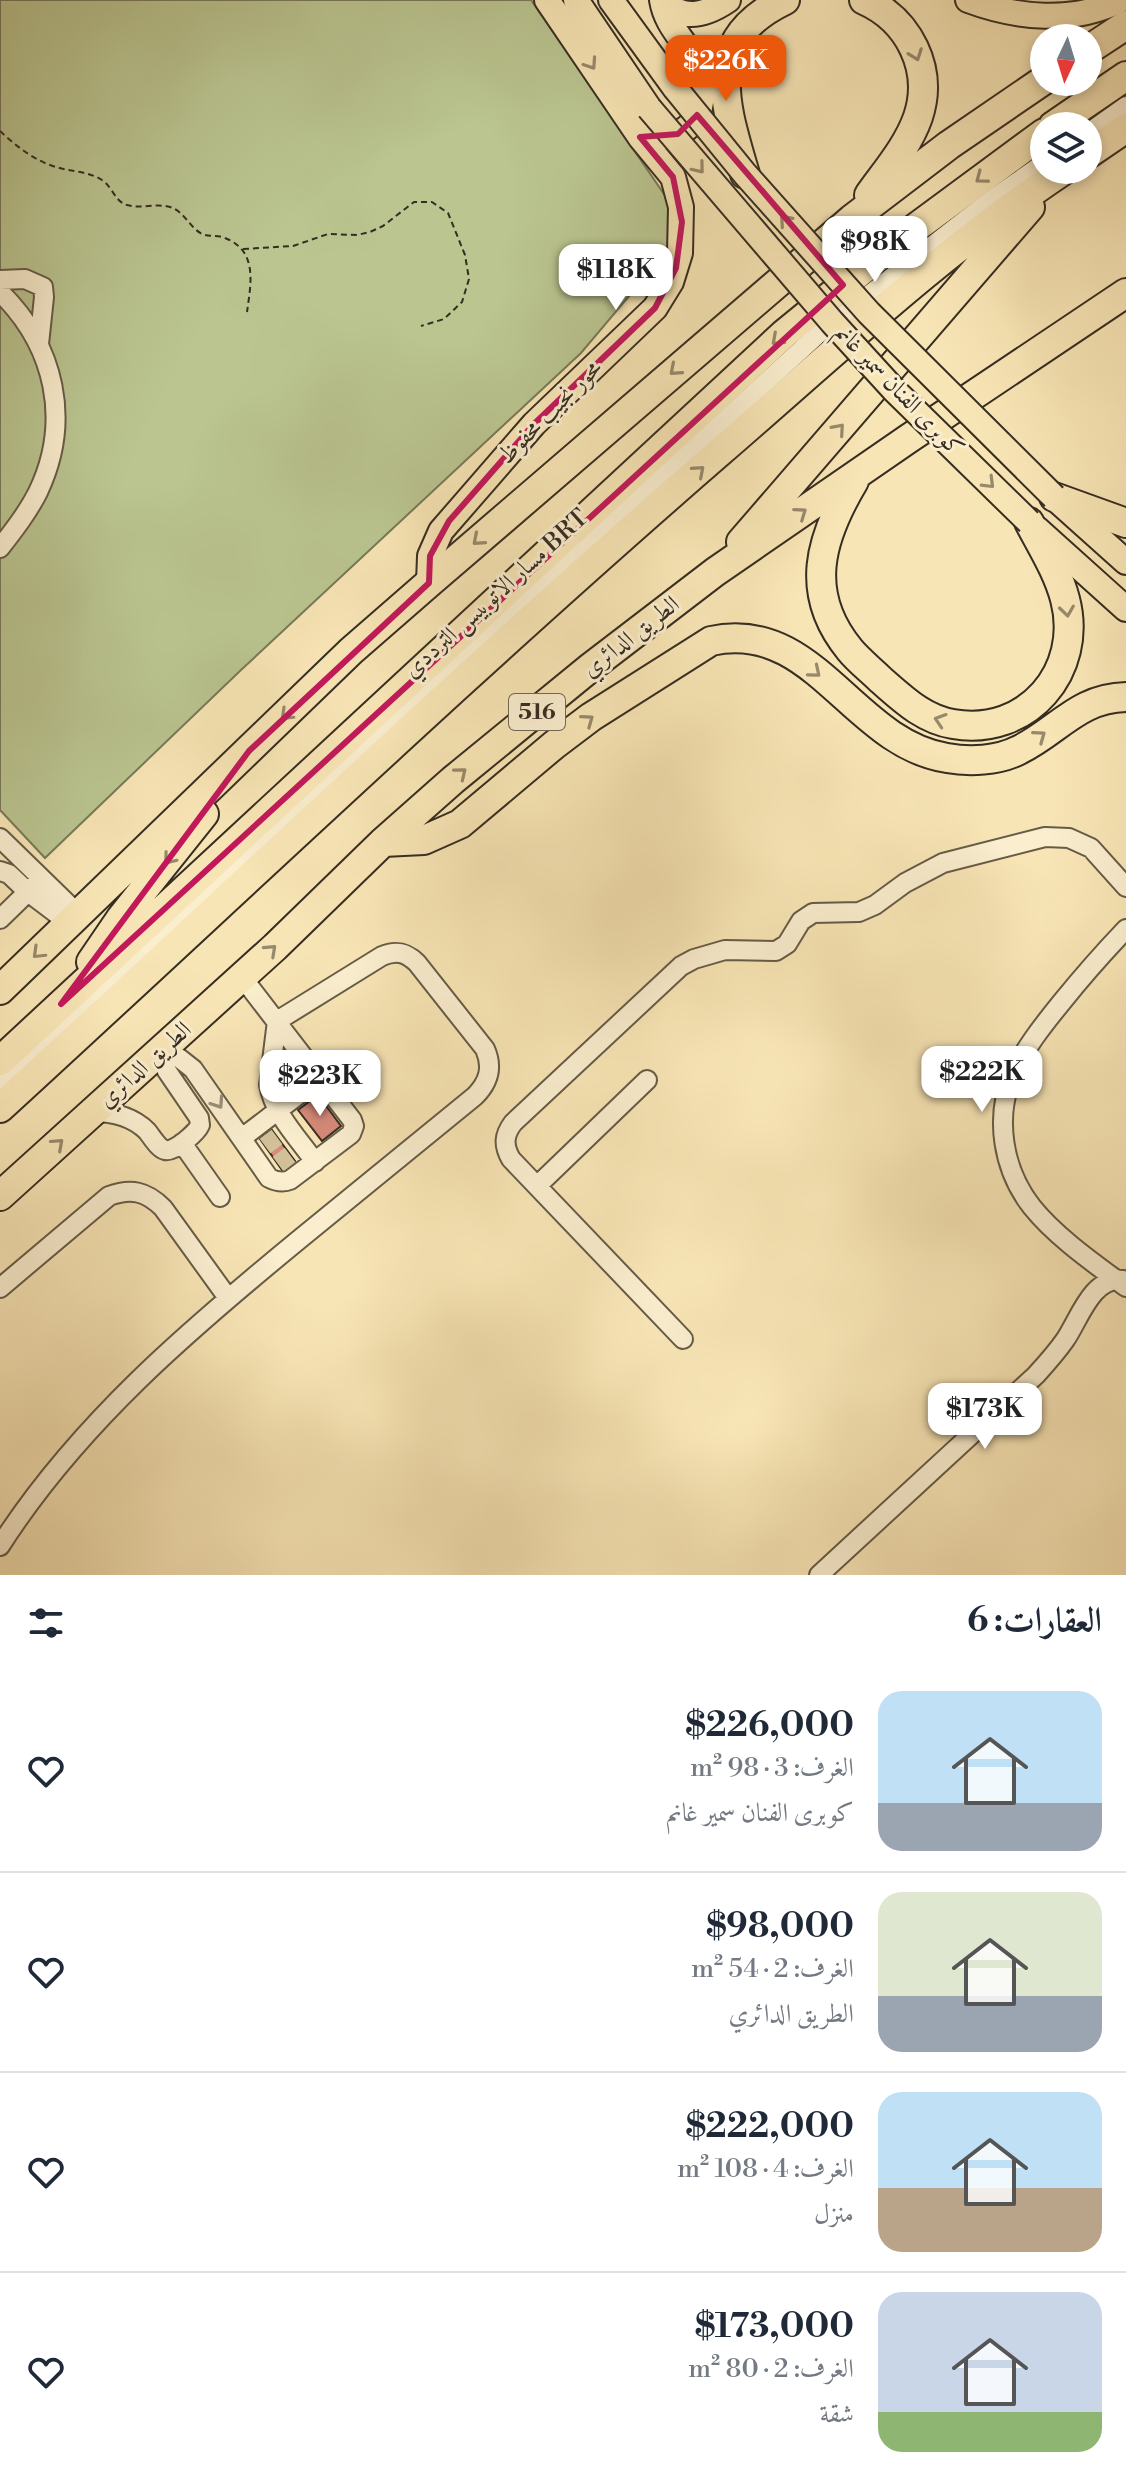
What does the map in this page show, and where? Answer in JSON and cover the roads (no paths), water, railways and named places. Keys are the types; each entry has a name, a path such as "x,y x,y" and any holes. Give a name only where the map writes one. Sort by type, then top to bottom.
{"highway":[{"path":"745,174 727,111 725,80 728,65 732,51 749,25 760,14 785,0"},
{"path":"852,219 905,144 922,104 923,75 914,47 898,23 864,0"},
{"path":"1102,41 1126,25"},
{"path":"1073,112 1126,76"},
{"path":"3,981 74,918 351,651 429,583 852,219 949,145 1030,90"},
{"path":"1102,144 1126,128"},
{"path":"0,1061 784,334 899,240 1030,143"},
{"path":"0,1108 463,680 636,525 920,278 1035,184"},
{"path":"715,572 1019,223 1043,184"},
{"name":"الطريق الدائري","path":"0,1196 161,1052 383,842 453,780 580,677 715,572 1126,293"},
{"path":"1092,316 1126,312"},
{"path":"858,473 827,534 821,565 824,597 835,627 853,654 912,707 949,724 977,726 1004,720 1028,708 1048,689 1062,666 1069,635 1066,601 1061,584 1029,522"},
{"path":"1054,497 1126,523"},
{"path":"383,842 424,840 460,824 591,717 711,641 723,638 760,640 789,651 882,729 923,752 947,758 995,758 1018,751 1078,709 1097,701 1126,697"},
{"path":"61,1004 121,918 200,820 249,751"}],"main road":[{"name":"محور نجيب محفوظ","path":"429,583 430,556 441,531 534,424 655,308 671,282 680,253 682,237 678,192 673,177 640,137 547,0"},
{"name":"كوبرى الفنان سمير غانم","path":"576,0 649,108 885,380 1029,522 1126,609"},
{"name":"كوبرى الفنان سمير غانم","path":"611,0 675,88 745,174 869,313 1054,497 1126,562"},
{"path":"640,137 658,138 678,134 694,120 702,101 698,64 670,23 662,0"},
{"path":"662,0 681,13 697,15 713,11 728,0"},
{"path":"968,0 1002,11 1055,16 1103,9 1120,0"}],"street":[{"path":"1102,123 1126,106"},
{"name":"مسار الاتوبيس الترددي BRT","path":"0,1083 816,336 988,202 1030,182"},
{"path":"0,280 25,279 43,287 39,344"},
{"path":"0,292 27,322 39,344 56,403 54,433 39,490 0,548"},
{"path":"683,1339 511,1159 504,1140 507,1131 668,976 694,959 733,949 776,951 787,944 801,921 813,913 859,912 943,863 1045,837 1069,838 1091,848 1126,887"},
{"path":"0,838 42,879 74,918"},
{"path":"0,871 9,874 28,892 74,918"},
{"path":"0,919 42,879"},
{"path":"1123,1282 1047,1225 1025,1197 1011,1170 1003,1125 1006,1095 1015,1070 1073,988 1126,929"},
{"path":"0,1546 19,1516 69,1452 124,1394 228,1298 475,1096 489,1074 489,1057 485,1049 417,963 401,952 382,956 277,1021"},
{"path":"242,977 277,1021 352,1120 354,1126 351,1134 286,1182 273,1180 278,1150 278,1111 269,1085 277,1021"},
{"path":"161,1052 179,1058 193,1069 242,1138 315,1162"},
{"path":"93,1112 116,1114 137,1123 164,1150 173,1150 197,1131 200,1121 167,1071 161,1052"},
{"path":"242,1138 320,1078"},
{"path":"537,1186 647,1080"},
{"path":"182,1143 220,1197"},
{"path":"0,1288 109,1196 123,1190 139,1191 152,1197 163,1208 228,1298"},
{"path":"819,1575 1036,1375 1063,1343 1094,1294 1123,1282"}],"tunnel":[{"path":"265,1146 277,1137"},
{"path":"278,1164 290,1155"}]}
